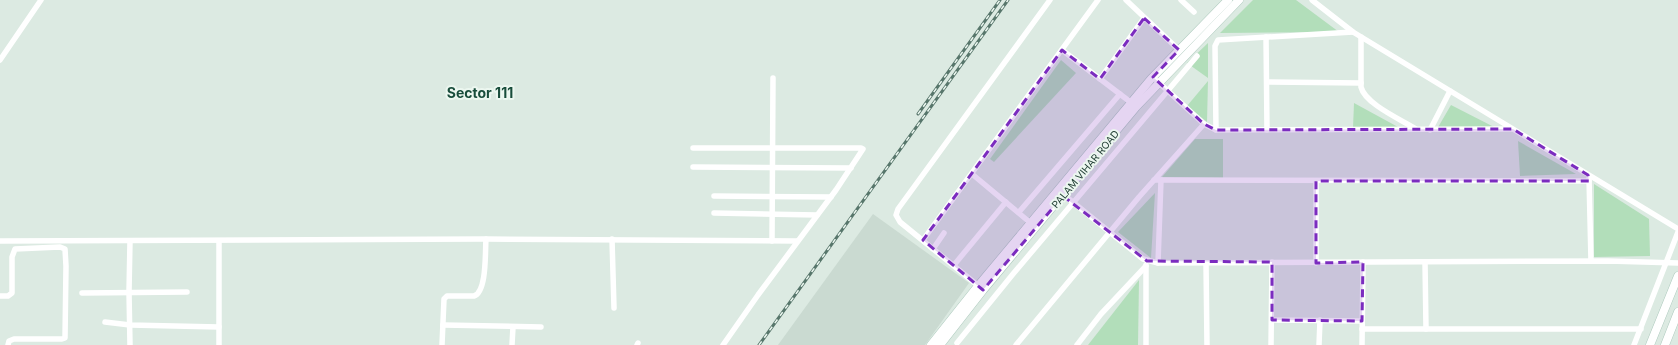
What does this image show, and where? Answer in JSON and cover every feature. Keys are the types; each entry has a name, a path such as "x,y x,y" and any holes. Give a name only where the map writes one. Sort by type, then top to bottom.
{"street":[{"path":"0,60 41,0"},
{"path":"981,288 898,220 897,212 1050,0"},
{"path":"923,240 1098,0"},
{"path":"1126,0 1179,50"},
{"path":"1181,0 1194,12"},
{"name":"PALAM VIHAR ROAD","path":"931,345 981,288 1156,80 1179,50 1228,0"},
{"name":"PALAM VIHAR ROAD","path":"1156,80 1239,0"},
{"path":"1312,0 1352,32 1678,231 1634,345"},
{"path":"1100,79 1144,18"},
{"path":"1216,130 1216,43 1220,39 1352,32"},
{"path":"1266,37 1266,130"},
{"path":"1361,37 1362,92 1366,98 1417,130"},
{"path":"1062,50 1134,105"},
{"path":"947,335 958,344 1166,90 1197,56"},
{"path":"772,241 773,78"},
{"path":"1156,80 1204,124 1216,130 1513,129"},
{"path":"1267,82 1361,83"},
{"path":"1430,130 1450,92"},
{"path":"1019,212 1120,94"},
{"name":"PALAM VIHAR ROAD","path":"1034,225 1064,195 1134,105"},
{"path":"1016,345 1154,180 1204,124"},
{"path":"693,148 862,148 863,151 723,345"},
{"path":"693,168 851,168"},
{"path":"972,174 1034,225"},
{"path":"1154,180 1589,178"},
{"path":"1589,178 1591,261"},
{"path":"1158,263 1161,180"},
{"path":"1316,180 1316,263"},
{"path":"1064,195 1146,264"},
{"path":"714,196 831,197"},
{"path":"954,265 1006,202"},
{"path":"714,212 817,215"},
{"path":"933,248 944,233"},
{"path":"442,345 445,297 478,295 483,280 486,239"},
{"path":"0,241 612,239 797,241"},
{"path":"612,239 614,308"},
{"path":"130,241 130,345"},
{"path":"219,241 219,345"},
{"path":"0,296 8,296 12,294 12,257 15,249 60,247 65,250 65,338 14,339 9,342 8,345"},
{"path":"1076,345 1101,314 1146,264 1591,261 1678,263"},
{"path":"1271,345 1272,262"},
{"path":"1362,345 1363,262"},
{"path":"1425,262 1426,329"},
{"path":"1206,263 1206,345"},
{"path":"1146,264 1146,345"},
{"path":"1650,345 1678,276"},
{"name":"PALAM VIHAR ROAD","path":"940,345 981,288"},
{"path":"82,293 186,292"},
{"path":"1665,345 1678,312"},
{"path":"1272,320 1362,321"},
{"path":"1319,345 1320,320"},
{"path":"105,322 130,325 219,327"},
{"path":"443,325 541,327"},
{"path":"512,327 512,345"},
{"path":"1362,330 1641,329"}],"highlighted area":[{"path":"1144,18 1179,50 1153,77 1204,124 1216,130 1513,129 1588,175 1589,181 1316,181 1316,263 1363,262 1362,321 1272,320 1272,262 1147,261 1063,196 983,290 923,240 1062,50 1100,79"}],"shaded area":[{"path":"873,214 969,283 925,345 778,345"}],"green space":[{"path":"1253,0 1296,0 1339,32 1220,33"},
{"path":"1208,43 1208,78 1187,63"},
{"path":"1061,60 1076,73 994,162 990,159"},
{"path":"1208,81 1207,122 1187,106"},
{"path":"1354,103 1398,127 1353,128"},
{"path":"1451,105 1494,127 1437,129"},
{"path":"1195,139 1223,139 1223,178 1162,177"},
{"path":"1518,141 1576,174 1520,176"},
{"path":"1594,184 1649,219 1650,256 1594,257"},
{"path":"1155,193 1151,258 1118,232"},
{"path":"1139,280 1138,345 1088,345"}],"railway":[{"path":"918,114 1000,0"},
{"path":"759,345 1008,0"}],"district":[{"name":"Sector 111","path":"480,92"}]}
